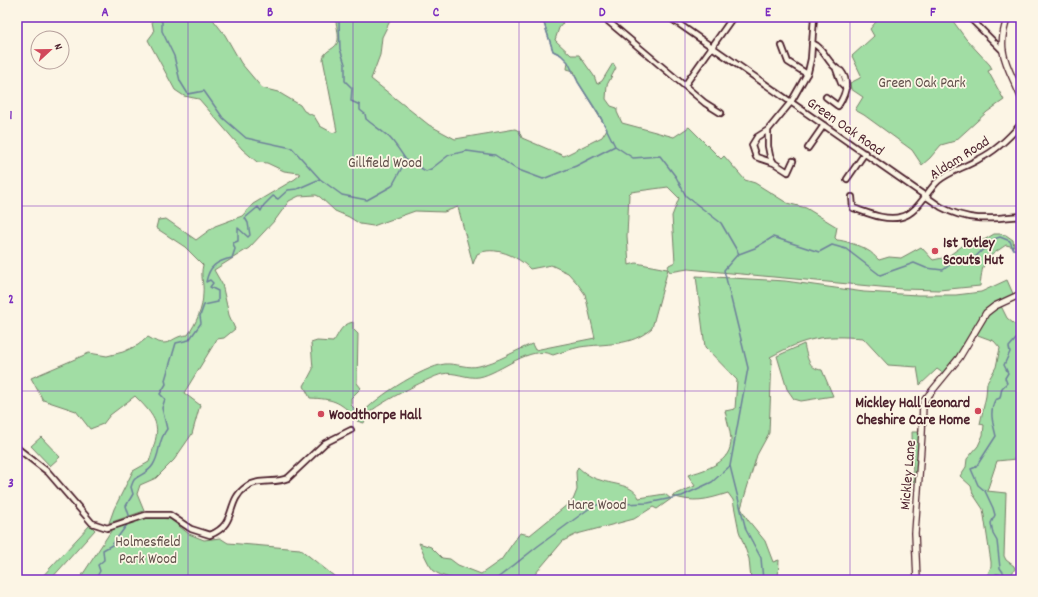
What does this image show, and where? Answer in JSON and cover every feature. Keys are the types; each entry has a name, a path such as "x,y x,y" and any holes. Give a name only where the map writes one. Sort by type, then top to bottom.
{"street":[{"path":"603,17 721,113"},
{"name":"Green Oak Road","path":"670,17 711,48 865,153 941,207 966,218 1021,216"},
{"path":"685,84 733,17"},
{"path":"793,161 788,172 774,163 756,157 752,145 758,137 768,130 791,102 807,74 811,59 814,17"},
{"path":"969,17 1003,51"},
{"path":"1008,17 1003,38 1003,51 1005,63 1020,91 1021,97"},
{"path":"812,42 821,49 836,69 841,71 845,76 846,88 838,106 826,97"},
{"path":"782,46 788,62 807,74"},
{"name":"Aldam Road","path":"852,197 853,208 876,216 896,218 905,216 913,210 938,181 994,150 1011,136 1021,124"},
{"path":"808,148 824,125"},
{"path":"768,130 768,149 774,163"},
{"path":"847,179 865,153"},
{"name":"Mickley Lane","path":"917,580 915,533 923,402 959,358 986,313 995,306 1021,294"},
{"path":"17,448 48,472 92,523 107,528 146,515 170,516 191,529 210,535 224,527 230,516 232,505 244,488 265,481 283,481 326,444 351,430"}],"green space":[{"name":"Gillfield Wood","path":"151,17 211,17 225,35 241,63 262,88 278,92 300,105 304,111 314,116 320,126 333,133 337,131 323,59 326,53 335,46 338,40 335,17 392,17 382,37 380,55 371,79 429,125 455,139 515,129 519,131 522,138 564,156 602,137 607,129 578,82 574,71 567,69 568,62 561,55 553,51 542,17 557,17 563,23 559,28 555,40 571,55 579,55 594,76 597,84 602,81 613,63 616,68 607,85 606,99 611,106 617,108 617,112 622,123 674,137 689,127 721,159 724,156 745,180 755,183 787,203 806,208 837,227 835,238 837,240 848,242 864,248 879,260 889,257 901,258 921,247 933,260 947,257 972,239 984,240 994,234 1006,235 1013,240 1014,247 1006,245 989,257 982,270 980,286 939,290 902,289 688,269 670,272 668,269 652,328 644,334 627,341 580,347 553,355 535,353 479,377 470,377 451,373 435,376 377,406 365,417 364,423 357,421 372,404 383,395 410,378 436,366 449,364 475,367 499,359 532,344 535,350 595,338 585,294 568,273 551,265 530,269 512,256 498,251 477,254 473,264 458,207 444,212 415,211 373,226 360,224 335,211 316,195 299,196 289,201 276,219 249,248 214,270 222,284 229,315 235,329 224,338 217,339 184,393 200,405 192,434 174,460 156,478 140,485 137,494 144,511 109,523 114,509 133,471 149,462 157,433 154,420 144,405 135,396 110,415 103,424 90,429 76,411 43,400 31,378 89,353 107,356 123,352 138,345 148,337 162,343 166,343 188,335 196,321 202,305 203,265 185,247 156,228 158,220 166,219 196,240 215,226 242,216 253,204 300,175 299,173 284,171 267,163 257,162 242,149 199,99 184,96 175,90 148,40 154,32","holes":["668,187 679,198 672,216 675,262 669,265 667,269 636,263 629,265 627,236 629,194 631,192"]},
{"name":"Green Oak Park","path":"880,17 950,17 966,39 990,65 992,69 988,71 1004,100 987,112 955,141 941,145 922,165 912,150 855,110 863,97 851,89 850,83 860,78 861,75 852,56 874,36 870,29"},
{"path":"696,276 785,281 864,292 918,295 956,295 981,292 1007,280 1014,296 993,304 984,311 960,354 944,374 937,369 920,385 917,367 888,365 863,338 825,337 805,341 770,357 772,359 769,433 757,455 741,508 748,520 765,541 773,562 779,560 778,580 751,580 749,559 739,531 733,500 728,493 700,500 672,496 695,486 688,475 709,468 722,460 727,454 731,439 725,411 735,409 737,380 705,347"},
{"path":"1001,306 1007,318 1019,328 1021,326 1021,424 1017,424 1016,459 997,461 987,491 1006,493 1004,556 1015,569 1007,580 985,580 991,567 991,562 983,509 973,494 971,486 960,476 966,467 967,459 978,446 983,435 984,425 980,424 986,396 987,383 996,367 1000,348 994,341 975,334 989,314"},
{"path":"353,322 353,329 358,334 357,383 361,388 351,398 351,405 358,412 355,417 340,404 330,400 310,398 304,386 313,369 311,343 317,341 333,342 345,325"},
{"path":"804,344 809,361 814,367 822,370 833,396 801,401 794,399 787,389 777,356"},
{"path":"912,432 919,432 916,485 913,481"},
{"path":"41,437 60,457 50,466 31,446"},
{"name":"Hare Wood","path":"578,467 594,478 628,487 636,493 639,498 665,494 671,499 657,509 653,507 634,519 577,534 563,541 530,580 465,580 441,575 433,570 419,543 431,547 442,558 450,559 458,565 481,574 501,560 520,533 530,535 573,500 577,490 576,472"},
{"name":"Holmesfield Park Wood","path":"145,517 170,519 189,534 204,540 220,538 228,543 300,549 339,580 79,580 111,531 117,526"},
{"path":"90,525 95,530 50,580 39,580"}],"waterway":[{"path":"159,17 162,22 162,31 174,56 180,81 188,94 204,91 223,118 246,138 292,148 320,179 342,195 367,200 392,186 406,160 426,171 431,169 449,155 467,151 495,155 516,169 543,179 576,166 615,146 633,158 660,156 676,177 686,196 721,223 739,254 755,248 773,237 819,252 832,245 846,249 880,275 914,263 926,268 943,270 959,258 972,260 994,239 1000,237 1010,241 1013,249 1021,250"},
{"path":"336,17 339,22 340,49 345,64 345,81 352,88 351,101 360,105 360,110 365,114 366,119 389,137 406,160"},
{"path":"542,17 553,51 561,55 568,62 578,82 601,118 615,146"},
{"path":"130,518 126,506 133,494 131,487 134,480 147,472 153,465 162,438 167,429 162,408 165,399 160,394 166,384 165,380 176,343 189,340 201,323 200,316 204,305 218,302 218,291 210,287 213,283 210,280 206,282 209,272 214,265 232,258 235,249 233,243 238,241 238,228 248,237 250,235 248,223 245,218 258,207 261,211 264,205 273,196 278,199 288,190 297,189 320,179"},
{"path":"495,580 594,505 648,503 682,496 712,482 730,466 748,368 724,270 738,254"},
{"path":"993,580 996,574 1005,575 1000,568 997,541 993,534 991,523 995,515 985,491 978,485 971,469 976,467 996,436 992,418 993,404 995,400 1000,398 1002,388 1007,383 1005,378 1008,373 1004,365 1010,352 1009,347 1016,339 1021,337"},
{"path":"730,466 746,530 761,558 763,580"},
{"path":"95,580 100,571 98,565 104,560 103,550 112,545 129,522"}],"place":[{"name":"1st Totley Scouts Hut","path":"935,251"},
{"name":"Mickley Hall Leonard Cheshire Care Home","path":"978,411"},
{"name":"Woodthorpe Hall","path":"321,414"}]}
